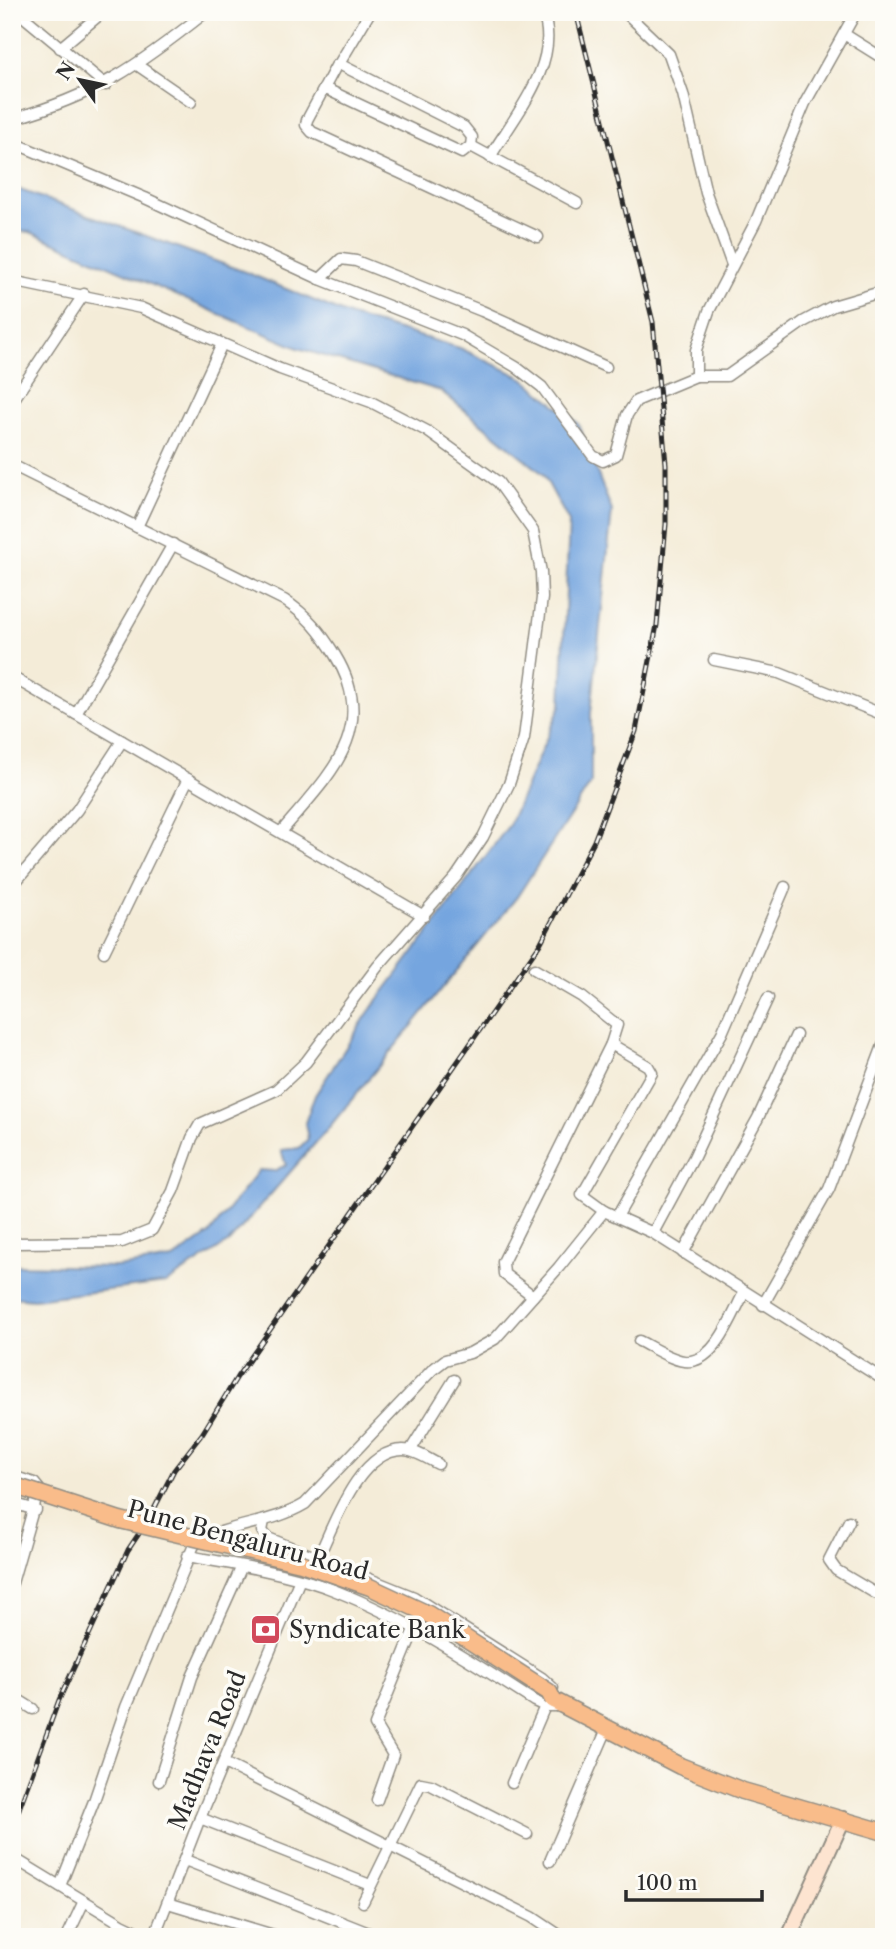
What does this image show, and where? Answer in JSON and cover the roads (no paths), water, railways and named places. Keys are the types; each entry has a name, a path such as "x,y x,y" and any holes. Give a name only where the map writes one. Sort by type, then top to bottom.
{"main road":[{"path":"12,1485 120,1520 301,1563 370,1587 428,1614 549,1692 553,1704"},
{"name":"Pune Bengaluru Road","path":"12,1495 138,1536 276,1567 351,1588 400,1611 544,1700 680,1766 743,1791 884,1832"}],"street":[{"path":"12,18 17,12 106,85"},
{"path":"60,48 103,12"},
{"path":"12,119 61,105 106,85 137,65 206,12"},
{"path":"370,12 307,120 312,132 538,237"},
{"path":"490,157 534,84 545,57 547,24 542,12"},
{"path":"625,12 668,54 683,94 706,193 733,265"},
{"path":"696,376 696,350 701,332 756,220 806,103 856,12"},
{"path":"844,34 884,59"},
{"path":"324,88 462,153 471,146 472,137 464,127 339,64"},
{"path":"137,65 191,102"},
{"path":"12,142 121,187 320,279 462,335 516,367 542,387 593,456 603,461 616,456 627,415 636,401 696,376 727,376 803,322 833,306 884,291"},
{"path":"471,146 577,203"},
{"path":"320,279 341,258 356,261 482,312 606,368"},
{"path":"12,281 141,308 222,344 371,402 427,431 498,482 533,531 541,572 542,598 524,738 509,784 483,837 456,877 378,966 291,1078 267,1095 200,1124 192,1138 173,1191 152,1230 122,1242 12,1243"},
{"path":"12,402 84,294"},
{"path":"137,527 222,344"},
{"path":"12,464 298,609 310,619 329,645 349,683 354,703 354,724 348,744 326,778 281,832"},
{"path":"76,714 173,544"},
{"path":"713,660 779,673 884,715"},
{"path":"12,677 424,916"},
{"path":"12,886 77,810 122,741"},
{"path":"104,952 188,779"},
{"path":"618,1215 722,1033 785,887"},
{"path":"533,1296 504,1274 503,1262 617,1029 614,1020 534,969"},
{"path":"653,1233 694,1157 768,998"},
{"path":"683,1253 758,1118 796,1035"},
{"path":"763,1305 829,1189 884,1043"},
{"path":"611,1044 648,1066 652,1073 628,1119 582,1191 584,1197 604,1211 653,1233 884,1380"},
{"path":"60,1886 94,1801 126,1707 187,1556 194,1545 206,1537 289,1514 305,1504 432,1370 445,1360 485,1346 533,1296 604,1211"},
{"path":"639,1341 684,1361 700,1358 717,1340 744,1293"},
{"path":"410,1451 454,1380"},
{"path":"318,1558 367,1466 384,1454 410,1451 439,1464"},
{"path":"12,1476 37,1485 36,1510 12,1583"},
{"path":"12,1503 36,1510"},
{"path":"264,1521 262,1531 268,1538 404,1593 440,1612 542,1678 557,1693 512,1783"},
{"path":"849,1521 829,1560 836,1570 873,1592 877,1594 884,1588"},
{"path":"187,1556 300,1579 371,1605 553,1704"},
{"path":"159,1781 192,1677 242,1566"},
{"name":"Madhava Road","path":"154,1937 200,1818 300,1579"},
{"path":"377,1800 393,1755 375,1725 415,1627"},
{"path":"12,1696 33,1709"},
{"path":"550,1861 607,1729"},
{"path":"224,1763 532,1917 562,1937"},
{"path":"363,1902 418,1786 425,1783 527,1834"},
{"path":"200,1818 370,1885"},
{"path":"789,1937 843,1819"},
{"path":"12,1857 149,1937"},
{"path":"185,1860 379,1937"},
{"path":"67,1937 84,1901"},
{"path":"168,1903 280,1937"}],"water":[{"path":"12,187 248,273 351,316 460,348 523,378 578,423 612,511 591,713 591,783 517,897 326,1131 229,1242 166,1283 34,1299 12,1297 12,1265 116,1267 173,1259 209,1234 259,1170 274,1171 286,1165 281,1150 299,1148 308,1139 305,1123 314,1097 368,1013 509,825 561,705 569,522 543,474 441,391 298,348 30,232 12,230"}],"railway":[{"path":"12,1828 59,1700 128,1550 150,1517 174,1470 202,1434 237,1377 540,944 594,841 636,731 657,625 666,524 666,464 653,322 576,12"}],"place":[{"name":"Syndicate Bank","path":"266,1629"}]}
